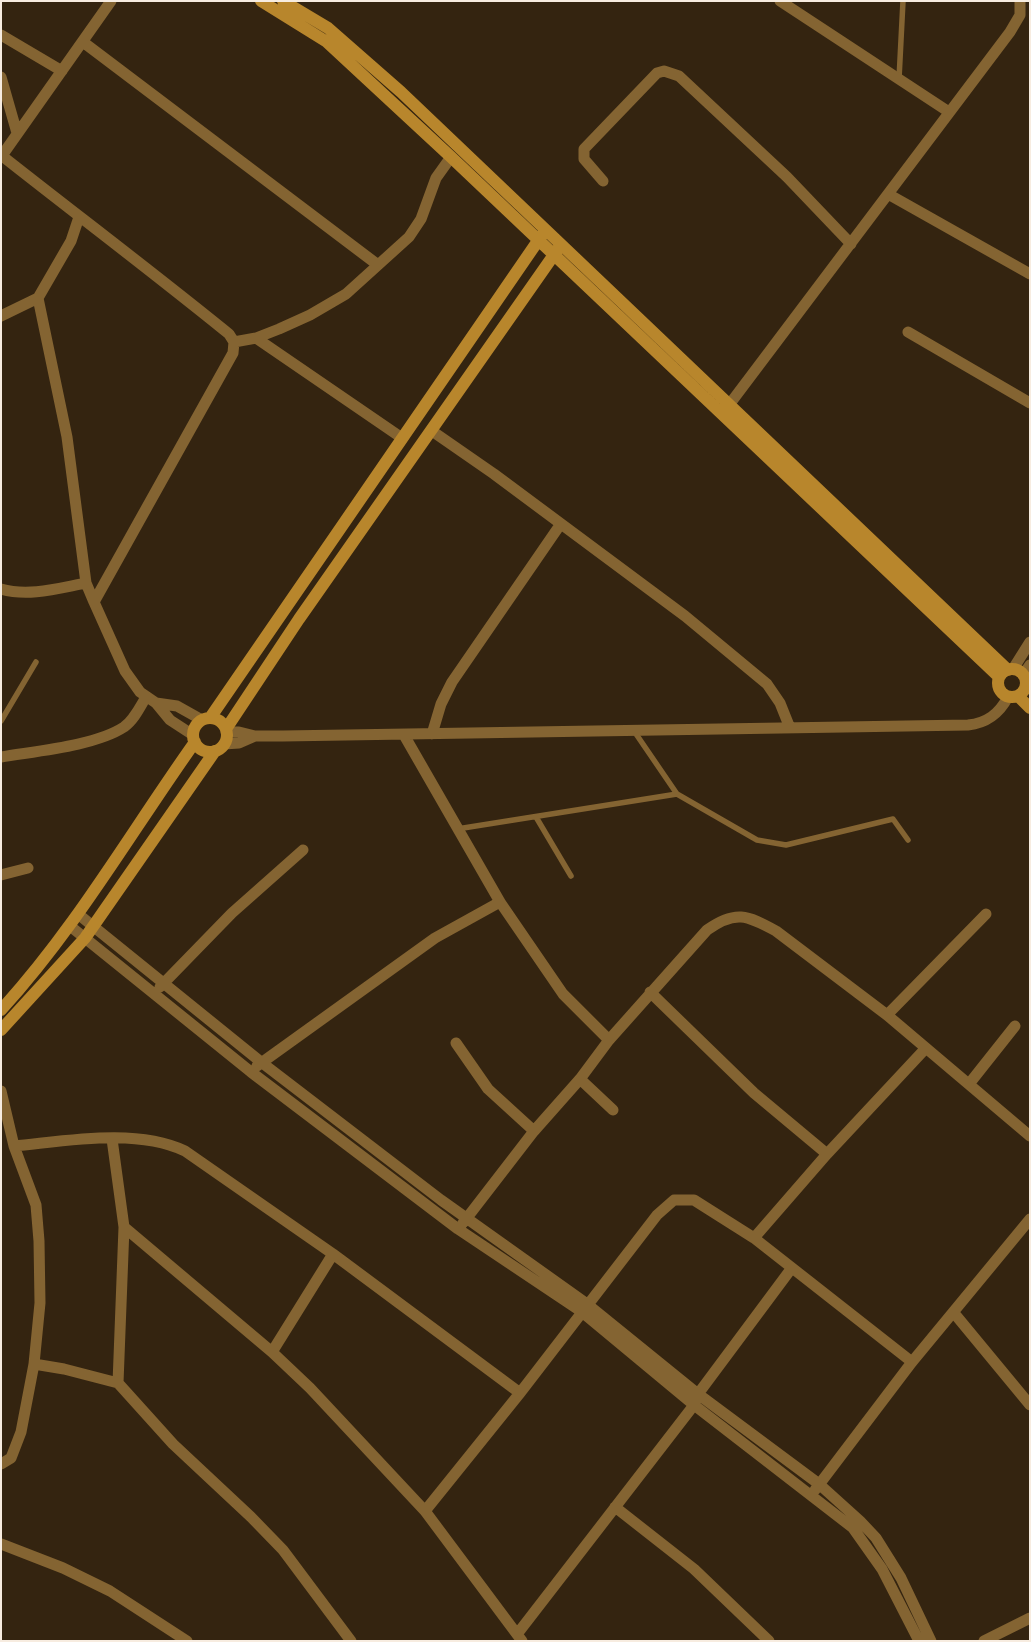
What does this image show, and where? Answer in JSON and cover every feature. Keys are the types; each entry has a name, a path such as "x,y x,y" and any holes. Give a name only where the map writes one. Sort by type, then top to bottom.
{"street":[{"path":"94,602 233,353 234,342 229,334 143,264 79,217 2,156 17,132 111,1"},
{"path":"262,1 326,42 450,157 541,236 561,245 1017,681 1030,708"},
{"path":"283,1 341,38 401,92 541,236 553,256 1017,681"},
{"path":"780,1 949,112"},
{"path":"729,405 1014,27 1022,8 1020,1"},
{"path":"1,35 62,71"},
{"path":"83,42 378,266"},
{"path":"603,181 584,159 584,149 657,73 671,72 678,76 787,177 851,244"},
{"path":"1,77 17,132"},
{"path":"234,342 256,338 310,315 346,294 416,229 436,178 450,157"},
{"path":"888,194 1030,274"},
{"path":"1,316 38,298 71,241 79,217"},
{"path":"1,1010 30,979 70,926 194,739 194,729 206,719 541,236"},
{"path":"1,1030 94,926 223,739 299,619 561,245"},
{"path":"38,298 68,437 86,583 125,671 170,720 194,739 203,750 239,732 254,736 404,735 968,726 988,720 1000,710 1017,681 1030,642"},
{"path":"908,332 1030,403"},
{"path":"256,338 402,438"},
{"path":"432,431 494,474 560,525 685,616 767,684 780,703 790,728"},
{"path":"432,734 441,704 452,682 560,525"},
{"path":"1,589 12,592 35,592 86,583"},
{"path":"151,700 177,706 206,719 221,723 223,739"},
{"path":"1,757 63,747 107,736 125,727 151,700"},
{"path":"404,735 456,829 500,902 563,994 609,1040"},
{"path":"154,994 232,913 303,850"},
{"path":"1,875 28,868"},
{"path":"251,1072 261,1062 435,938 500,902"},
{"path":"78,914 261,1062 584,1308 696,1400 860,1521 876,1538 901,1578 931,1641"},
{"path":"887,1015 986,914"},
{"path":"458,1229 534,1131 580,1079 609,1040 707,930 723,918 739,917 756,920 776,931 887,1015 1030,1136"},
{"path":"70,926 251,1072 458,1229 584,1308"},
{"path":"650,992 754,1093 827,1154"},
{"path":"969,1084 1015,1026"},
{"path":"456,1043 488,1089 534,1131"},
{"path":"754,1238 827,1154 926,1048"},
{"path":"580,1079 613,1110"},
{"path":"1,1091 14,1146 33,1196 38,1223 40,1303 34,1364 15,1451 11,1458 1,1464"},
{"path":"14,1146 112,1139 159,1142 185,1151 333,1254 520,1394"},
{"path":"112,1139 124,1227 118,1383"},
{"path":"425,1511 520,1394 657,1215 674,1200 694,1200 754,1238 791,1269 912,1362"},
{"path":"815,1489 912,1362 1030,1219"},
{"path":"124,1227 272,1352 310,1388 425,1511 520,1637 791,1269"},
{"path":"272,1352 333,1254"},
{"path":"954,1312 1030,1405"},
{"path":"34,1364 64,1369 118,1383 173,1444 251,1517 282,1550 351,1641"},
{"path":"815,1489 867,1545 919,1641"},
{"path":"615,1507 694,1569 769,1641"},
{"path":"1,1545 63,1568 110,1591 186,1641"},
{"path":"984,1641 1030,1618"}],"lane":[{"path":"899,78 903,1"},
{"path":"1,721 36,662"},
{"path":"634,731 676,794 757,840 786,845 893,818 908,840"},
{"path":"456,829 676,794"},
{"path":"536,817 571,876"}]}
